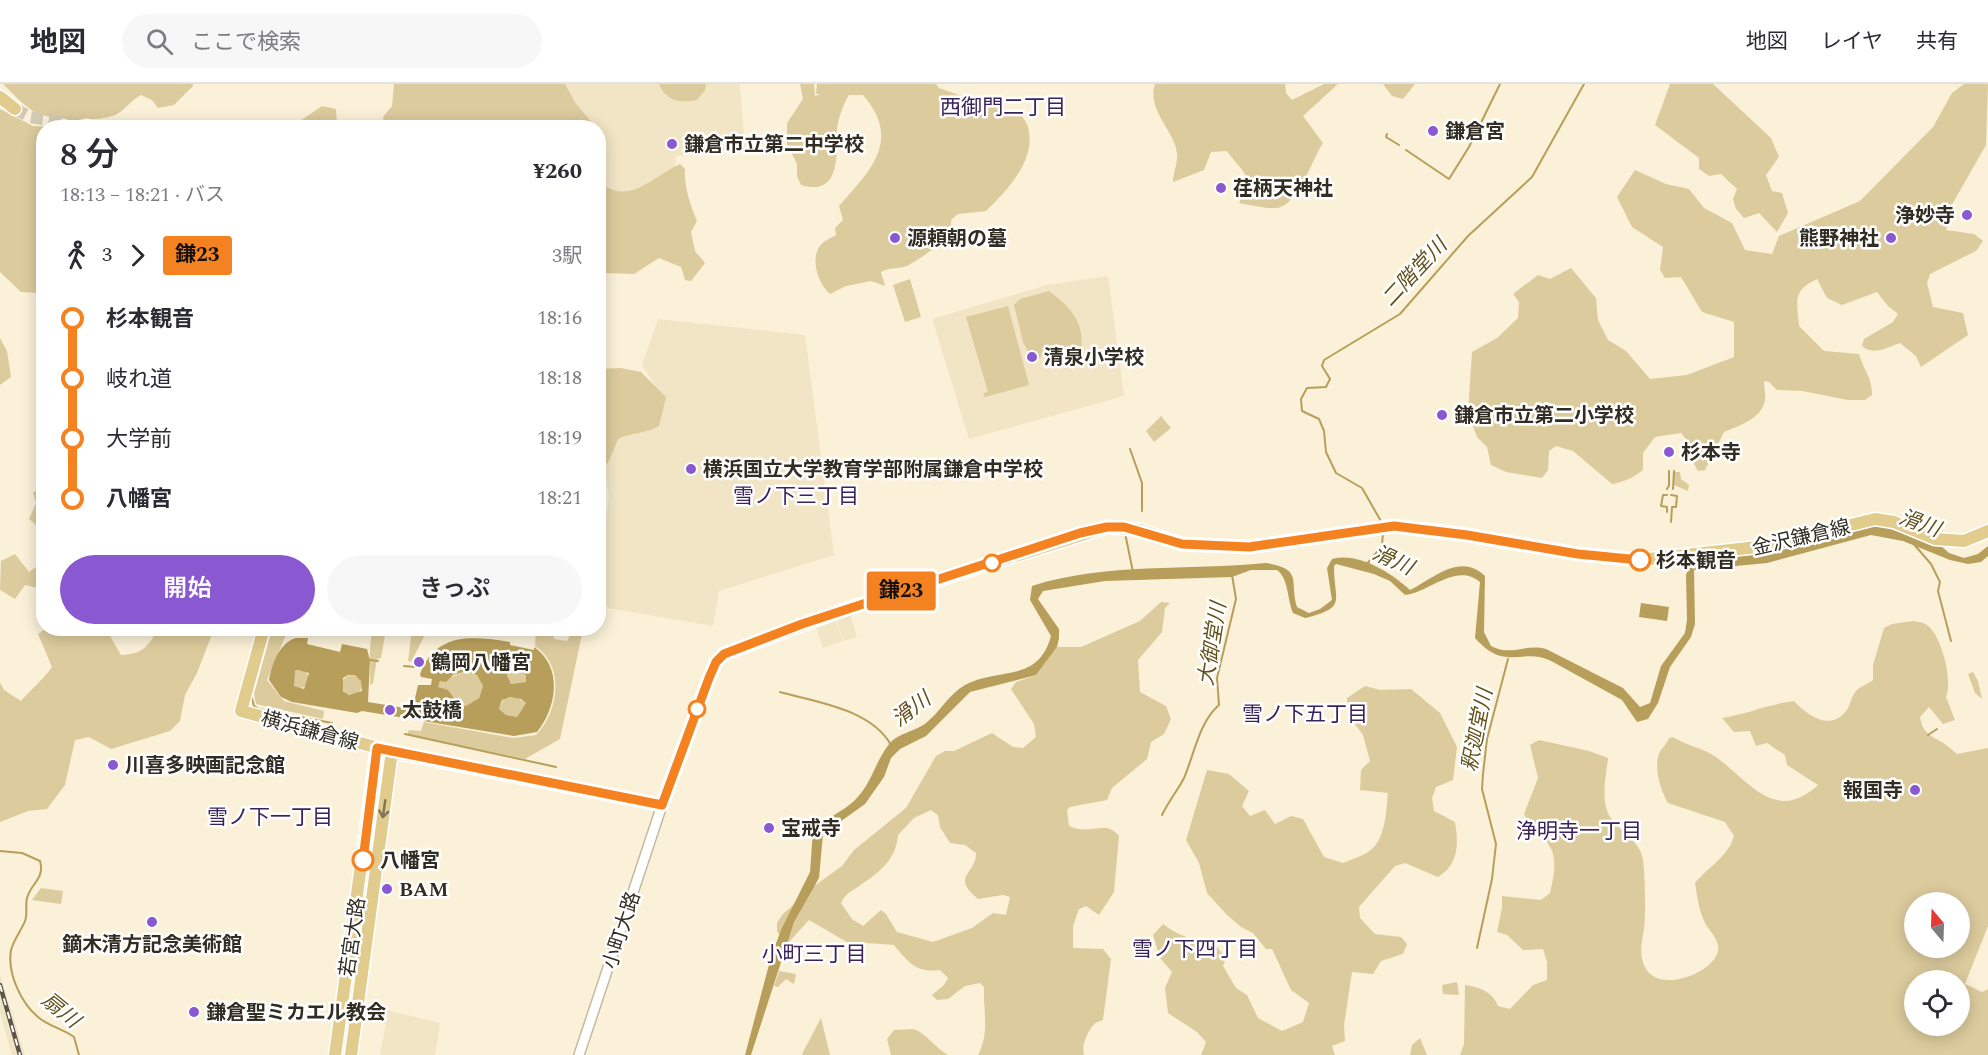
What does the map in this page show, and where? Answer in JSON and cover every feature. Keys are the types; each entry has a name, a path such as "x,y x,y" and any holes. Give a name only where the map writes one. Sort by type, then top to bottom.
{"main road":[{"path":"0,97 15,109"},
{"name":"金沢鎌倉線","path":"662,805 716,662 724,654 855,606 1107,527 1140,530 1169,540 1204,547 1276,544 1394,526 1467,535 1578,554 1640,560 1767,546 1875,519 1894,522 1935,539 1964,541 1988,531"},
{"name":"横浜鎌倉線","path":"262,636 241,711 392,752"},
{"name":"若宮大路","path":"335,1055 377,748"},
{"path":"392,752 662,805"},
{"name":"若宮大路","path":"351,1055 392,752"}],"street":[{"name":"小町大路","path":"579,1055 662,805"}],"shaded area":[{"path":"3,84 193,84 193,86 174,105 158,108 152,100 141,95 115,115 98,119 75,120 35,112"},
{"path":"394,84 565,84 576,104 590,120 384,120 383,117 392,106"},
{"name":"鎌倉市立第二中学校","path":"552,84 740,84 745,150 676,156 674,179 629,201 606,193 606,120 586,120"},
{"path":"659,84 706,84 705,90 697,100 685,101 670,98"},
{"path":"800,84 814,84 815,96 821,94 816,94 817,84 936,84 939,88 976,101 993,97 1008,112 1019,111 1028,127 1030,139 1028,151 1024,163 1011,184 986,211 958,214 951,220 950,235 937,247 908,266 881,272 885,286 871,281 846,286 830,294 819,278 816,264 817,251 823,243 836,235 835,228 843,220 839,206 862,180 878,154 881,140 880,126 874,111 863,95 849,95 838,123 836,162 830,180 814,187 801,185 797,176 797,164 787,144 787,123 803,99"},
{"path":"1155,84 1285,84 1286,93 1292,100 1324,84 1338,84 1303,116 1323,143 1292,199 1285,205 1273,208 1239,203 1246,185 1245,175 1227,151 1211,152 1204,170 1173,182 1177,154 1172,137 1154,103"},
{"path":"1383,84 1415,84 1403,99 1392,96"},
{"path":"1670,84 1713,84 1771,138 1779,157 1766,175 1772,191 1782,193 1788,213 1777,232 1759,213 1744,218 1736,209 1733,199 1737,189 1721,174 1709,176 1699,169 1699,158 1655,125"},
{"path":"1964,84 1988,84 1986,145 1950,208 1951,219 1946,230 1974,234 1983,241 1976,251 1930,274 1927,283 1933,307 1963,313 1968,335 1921,367 1916,356 1900,343 1876,351 1867,349 1862,346 1864,339 1893,322 1898,314 1877,292 1842,305 1827,298 1817,279 1803,288 1798,298 1799,326 1824,351 1859,354 1872,389 1872,395 1865,400 1848,400 1802,391 1777,390 1769,382 1764,381 1763,407 1749,421 1724,432 1705,470 1698,471 1689,444 1681,433 1655,437 1643,453 1643,470 1628,479 1612,484 1573,451 1556,446 1549,451 1548,470 1542,478 1506,472 1491,465 1487,447 1477,437 1468,413 1472,352 1497,338 1518,318 1519,302 1513,294 1538,275 1550,279 1571,268 1596,298 1598,320 1608,340 1626,351 1650,379 1687,375 1734,357 1734,322 1702,312 1681,277 1665,278 1660,270 1663,247 1632,227 1617,197 1635,170 1666,184 1689,189 1704,208 1732,223 1745,250 1772,254 1779,236 1860,201 1933,127 1952,93"},
{"path":"322,106 336,109 337,120 301,120"},
{"path":"0,109 36,126 36,293 21,292 0,272"},
{"path":"680,164 685,169 688,195 697,221 691,232 695,251 705,263 691,281 685,280 681,267 659,258 634,274 606,273 606,186 610,189 630,191"},
{"name":"清泉小学校","path":"1108,276 1124,396 969,439 932,319 1047,285"},
{"path":"910,279 921,317 905,322 893,285"},
{"path":"1049,291 1064,303 1079,325 1082,342 1080,352 1071,356 1054,351 1038,358 1030,355 1023,342 1014,305 1020,299"},
{"path":"1008,306 1029,385 985,397 983,393 988,392 966,317"},
{"path":"658,319 805,335 834,555 719,591 713,626 608,608 606,604 606,522 609,497 606,476 606,444 664,400 642,365"},
{"path":"0,338 7,351 11,377 0,385"},
{"path":"621,368 641,372 666,397 659,426 618,439 606,464 606,369"},
{"path":"1161,416 1171,428 1154,442 1146,431"},
{"path":"1674,472 1680,472 1681,479 1689,485 1688,491 1674,485"},
{"path":"36,503 36,525 29,519"},
{"path":"1881,526 1940,545 1949,553 1964,558 1978,554 1988,546 1988,556 1981,562 1968,564 1950,560 1903,541 1871,535 1767,563 1694,570 1695,624 1691,637 1670,667 1658,703 1648,719 1637,722 1622,700 1553,662 1532,656 1505,657 1486,648 1475,638 1480,582 1462,575 1405,595 1390,581 1374,574 1336,564 1334,566 1336,601 1328,610 1305,618 1293,613 1286,584 1277,570 1251,570 1232,577 1105,581 1043,591 1038,599 1059,629 1059,638 1057,647 1036,675 970,692 926,736 900,749 891,758 884,777 865,804 823,834 819,878 794,922 751,1055 745,1055 771,957 781,930 810,872 813,830 854,801 893,740 926,723 959,689 977,680 1027,668 1037,661 1045,651 1051,636 1030,600 1032,586 1060,578 1118,570 1266,563 1286,569 1290,573 1293,577 1297,607 1309,613 1320,609 1332,600 1327,568 1332,559 1353,558 1364,561 1394,577 1410,590 1447,569 1466,566 1476,569 1485,576 1484,632 1491,646 1505,650 1546,649 1623,688 1640,707 1650,703 1661,666 1685,633 1686,575 1690,565 1699,561 1777,550 1868,527"},
{"path":"15,554 29,572 36,567 36,587 25,585 15,599 0,590 1,561"},
{"path":"1161,602 1170,603 1165,608 1162,632 1138,660 1140,692 1166,706 1171,719 1164,734 1151,742 1147,759 1112,788 1107,800 1070,807 1067,810 1069,826 1077,829 1109,829 1119,836 1114,892 1099,915 1086,906 1079,909 1073,926 1073,948 1103,949 1111,959 1103,1020 1095,1023 1088,1034 1083,1046 1084,1055 978,1055 985,1030 984,987 980,983 965,986 948,999 937,1000 932,995 944,985 948,978 940,970 925,970 914,965 894,945 866,943 852,945 809,920 789,942 777,932 777,923 782,915 813,887 842,866 854,850 906,808 936,756 945,751 954,751 992,733 1013,747 1023,748 1036,737 1034,724 1011,689 1016,682 1036,675 1057,647 1081,647 1140,621","holes":["931,810 938,815 940,827 950,843 965,845 976,853 965,880 970,891 978,899 1003,895 1010,897 1006,915 993,913 972,928 933,942 897,932 881,910 863,926 852,919 841,903 845,896 886,864 894,851 898,835 914,818"]},
{"path":"1641,603 1669,607 1667,621 1639,617"},
{"path":"850,615 857,637 844,641 836,620"},
{"path":"835,620 843,641 823,648 816,627"},
{"path":"1920,622 1932,631 1941,648 1947,670 1946,697 1955,720 1943,724 1929,707 1920,717 1923,728 1957,754 1988,748 1988,926 1970,971 1904,970 1904,1036 1970,1036 1970,986 1982,992 1988,989 1988,1055 1460,1055 1464,1044 1465,985 1485,991 1493,997 1498,1006 1510,1009 1533,985 1547,980 1547,962 1543,949 1523,950 1507,935 1497,932 1502,896 1541,900 1550,893 1552,882 1554,858 1552,852 1547,842 1524,814 1538,778 1530,745 1539,740 1589,751 1608,758 1604,793 1608,813 1616,825 1633,840 1643,860 1645,914 1642,960 1650,974 1660,979 1684,978 1706,967 1718,951 1716,940 1701,914 1695,883 1727,850 1734,836 1725,822 1668,803 1662,791 1657,769 1661,750 1669,738 1673,737 1716,757 1764,795 1776,800 1789,801 1803,796 1818,785 1787,765 1785,755 1767,743 1756,746 1750,731 1734,732 1722,718 1794,701 1819,719 1826,721 1840,717 1848,709 1855,692 1873,680 1873,665 1884,628 1892,624"},
{"path":"39,636 110,636 121,655 140,651 154,636 211,636 197,673 185,695 180,721 170,731 111,749 89,737 75,740 65,785 47,809 28,811 0,822 0,682 4,690 21,701 52,667"},
{"path":"270,636 285,636 267,680 284,701 324,711 323,719 256,704 254,694"},
{"path":"371,636 385,636 381,658 377,659 373,683 370,685"},
{"path":"411,636 424,636 411,662 408,661"},
{"path":"536,636 554,636 554,639 567,641 570,636 582,636 560,739 525,759 407,735 409,730 421,731 424,722 513,738 536,735 550,714 554,702 555,676 545,654 535,646"},
{"path":"296,638 308,638 307,644 340,652 342,644 367,649 370,660 368,702 411,709 418,685 431,685 432,679 421,677 420,674 427,660 435,650 445,644 469,638 510,642 510,645 534,650 534,647 550,665 554,688 552,699 544,722 537,732 514,736 292,702 281,697 269,680 277,655","holes":["512,668 518,668 526,676 526,682 511,684 507,675","295,671 309,673 304,689 294,686","467,671 477,675 483,686 479,698 466,706 458,704 448,690 438,687 440,681 446,682 453,675","355,675 361,681 362,691 349,695 343,691 343,678","510,697 521,699 526,703 517,717 506,715 499,709 502,700"]},
{"path":"512,668 518,668 528,679 526,682 511,684 507,675"},
{"path":"300,670 306,673 309,679 306,685 300,688 294,685 291,679 294,673"},
{"path":"467,671 477,675 483,686 479,698 466,706 458,704 451,695 438,687 440,681"},
{"path":"1973,672 1978,681 1982,699 1975,693 1968,674"},
{"path":"348,675 356,675 362,681 362,689 356,695 348,695 342,689 342,681"},
{"path":"1365,686 1380,690 1411,689 1440,713 1457,747 1453,780 1436,787 1432,798 1434,811 1455,822 1456,854 1450,866 1438,877 1405,863 1395,866 1359,907 1360,918 1375,934 1401,937 1407,944 1403,954 1381,961 1373,974 1352,972 1344,1025 1345,1041 1332,1046 1335,1055 1201,1055 1206,1042 1197,1032 1168,1013 1165,988 1172,972 1160,958 1153,935 1163,924 1186,937 1200,941 1212,941 1226,958 1223,966 1236,988 1247,995 1258,1018 1282,1031 1303,1022 1309,1003 1291,990 1272,949 1266,949 1253,933 1241,927 1226,914 1207,893 1199,863 1186,840 1207,770 1229,774 1249,791 1242,806 1250,816 1265,810 1275,824 1291,816 1303,819 1324,857 1343,863 1363,855 1373,848 1381,836 1388,793 1360,790 1361,770 1370,761 1363,735 1348,715 1347,698"},
{"path":"516,697 526,703 517,717 506,715 499,709 504,698"},
{"path":"41,888 63,891 61,904 32,900"},
{"path":"779,971 796,974 794,984 786,979 778,987 774,986"},
{"path":"0,975 25,1055 12,1055 0,1013"},
{"path":"1457,982 1459,995 1443,994 1442,985"},
{"path":"366,1005 440,1023 435,1055 380,1055 386,1024 363,1019"},
{"path":"821,1018 830,1055 802,1055 803,1052"},
{"path":"914,1029 948,1055 891,1055 887,1039 894,1030"},
{"path":"1420,1038 1427,1055 1410,1055 1412,1045"}],"waterway":[{"path":"1406,150 1449,179 1469,147 1500,84"},
{"name":"二階堂川","path":"1382,523 1362,488 1336,473 1326,452 1324,431 1319,419 1302,411 1301,399 1307,388 1326,387 1330,379 1322,366 1324,360 1400,314 1468,236 1532,177 1584,84"},
{"path":"1387,134 1386,137 1399,145"},
{"path":"1130,449 1142,483 1142,511"},
{"path":"1669,471 1669,486"},
{"path":"1673,489 1674,471"},
{"path":"1667,495 1663,495 1661,506 1667,507 1667,512"},
{"path":"1671,495 1677,496 1676,507 1672,507 1671,522"},
{"name":"二階堂川","path":"1366,565 1382,546 1383,532"},
{"path":"1125,533 1133,572"},
{"name":"滑川","path":"1912,542 1931,564 1940,582 1938,591 1951,641"},
{"name":"大御堂川","path":"1162,815 1184,778 1206,720 1219,705 1217,678 1236,599 1232,575"},
{"name":"釈迦堂川","path":"1477,948 1492,879 1496,844 1482,789 1483,774 1487,739 1508,659"},
{"path":"370,660 378,661"},
{"path":"404,666 415,667"},
{"path":"780,692 857,715 882,733 891,745"},
{"path":"251,695 254,706 259,709 332,723"},
{"path":"1928,735 1937,729"},
{"path":"405,734 556,767"},
{"name":"扇川","path":"0,851 22,853 40,861 41,867 39,877 27,898 25,921 11,950 13,978 21,996 32,1011 42,1020 74,1037 79,1055"}],"tunnel":[{"path":"15,109 30,117 49,120"}],"railway":[{"path":"0,985 20,1055"}],"bus line":[{"name":"鎌23","path":"363,860 377,748 597,790 662,805 709,678 716,662 724,654 802,624 1080,533 1107,527 1124,527 1182,544 1204,547 1249,547 1394,526 1533,545 1578,554 1640,560"}],"place":[{"name":"鎌倉宮","path":"1433,131"},
{"name":"鎌倉市立第二中学校","path":"672,144"},
{"name":"荏柄天神社","path":"1221,188"},
{"name":"浄妙寺","path":"1967,215"},
{"name":"源頼朝の墓","path":"895,238"},
{"name":"熊野神社","path":"1891,238"},
{"name":"清泉小学校","path":"1032,357"},
{"name":"鎌倉市立第二小学校","path":"1442,415"},
{"name":"杉本寺","path":"1669,452"},
{"name":"横浜国立大学教育学部附属鎌倉中学校","path":"691,469"},
{"name":"杉本観音","path":"1640,560"},
{"name":"鶴岡八幡宮","path":"419,662"},
{"name":"太鼓橋","path":"390,710"},
{"name":"川喜多映画記念館","path":"113,765"},
{"name":"報国寺","path":"1915,790"},
{"name":"宝戒寺","path":"769,828"},
{"name":"八幡宮","path":"363,860"},
{"name":"BAM","path":"387,889"},
{"name":"鏑木清方記念美術館","path":"152,922"},
{"name":"鎌倉聖ミカエル教会","path":"194,1012"}],"district":[{"name":"西御門二丁目","path":"1003,107"},
{"name":"雪ノ下三丁目","path":"796,496"},
{"name":"雪ノ下五丁目","path":"1305,714"},
{"name":"雪ノ下一丁目","path":"270,817"},
{"name":"浄明寺一丁目","path":"1579,831"},
{"name":"雪ノ下四丁目","path":"1195,949"},
{"name":"小町三丁目","path":"814,954"}]}
